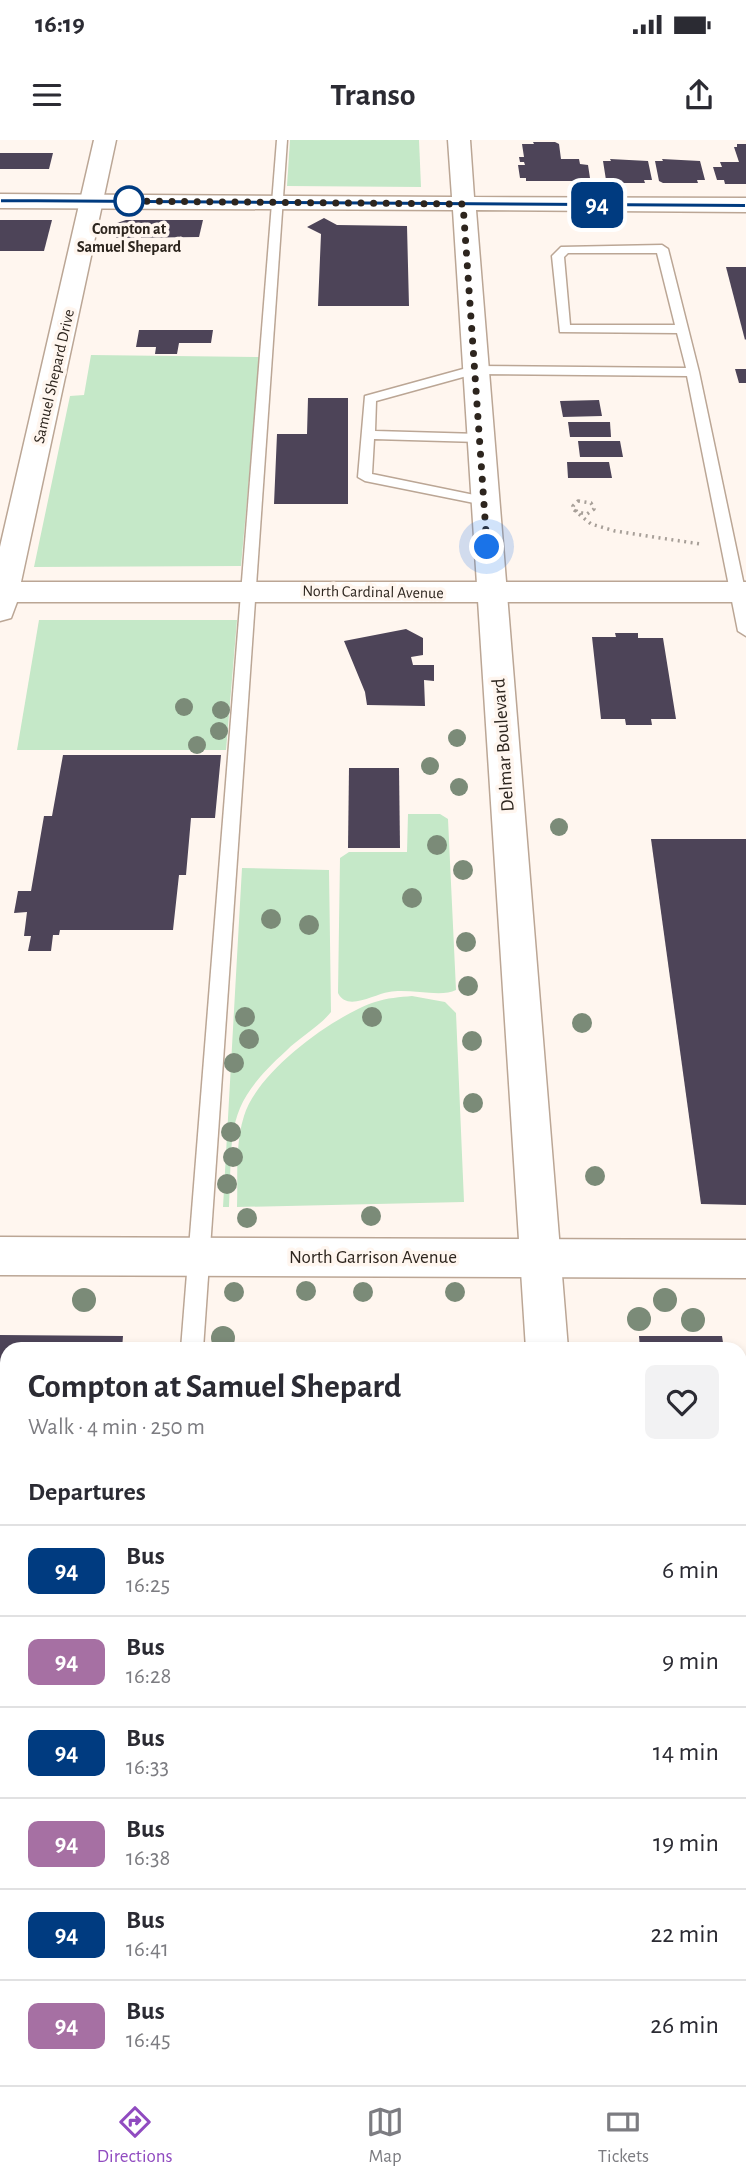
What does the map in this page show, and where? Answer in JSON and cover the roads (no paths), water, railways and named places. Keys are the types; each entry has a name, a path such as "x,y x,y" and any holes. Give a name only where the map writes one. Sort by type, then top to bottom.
{"street":[{"name":"Samuel Shepard Drive","path":"1,599 105,140"},
{"name":"Delmar Boulevard","path":"458,140 546,1342"},
{"path":"0,201 746,205"},
{"name":"North Cardinal Avenue","path":"1,599 248,590 742,592"},
{"name":"North Garrison Avenue","path":"0,1256 540,1256 746,1259"}],"lane":[{"path":"193,1342 282,140"},
{"path":"682,329 564,329 558,257 565,249 662,248 693,372 727,540 742,592 746,631"},
{"path":"484,501 365,477 370,398 474,370 693,372"},
{"path":"368,435 479,438"}],"place":[{"name":"Compton at Samuel Shepard","path":"129,201"}]}
